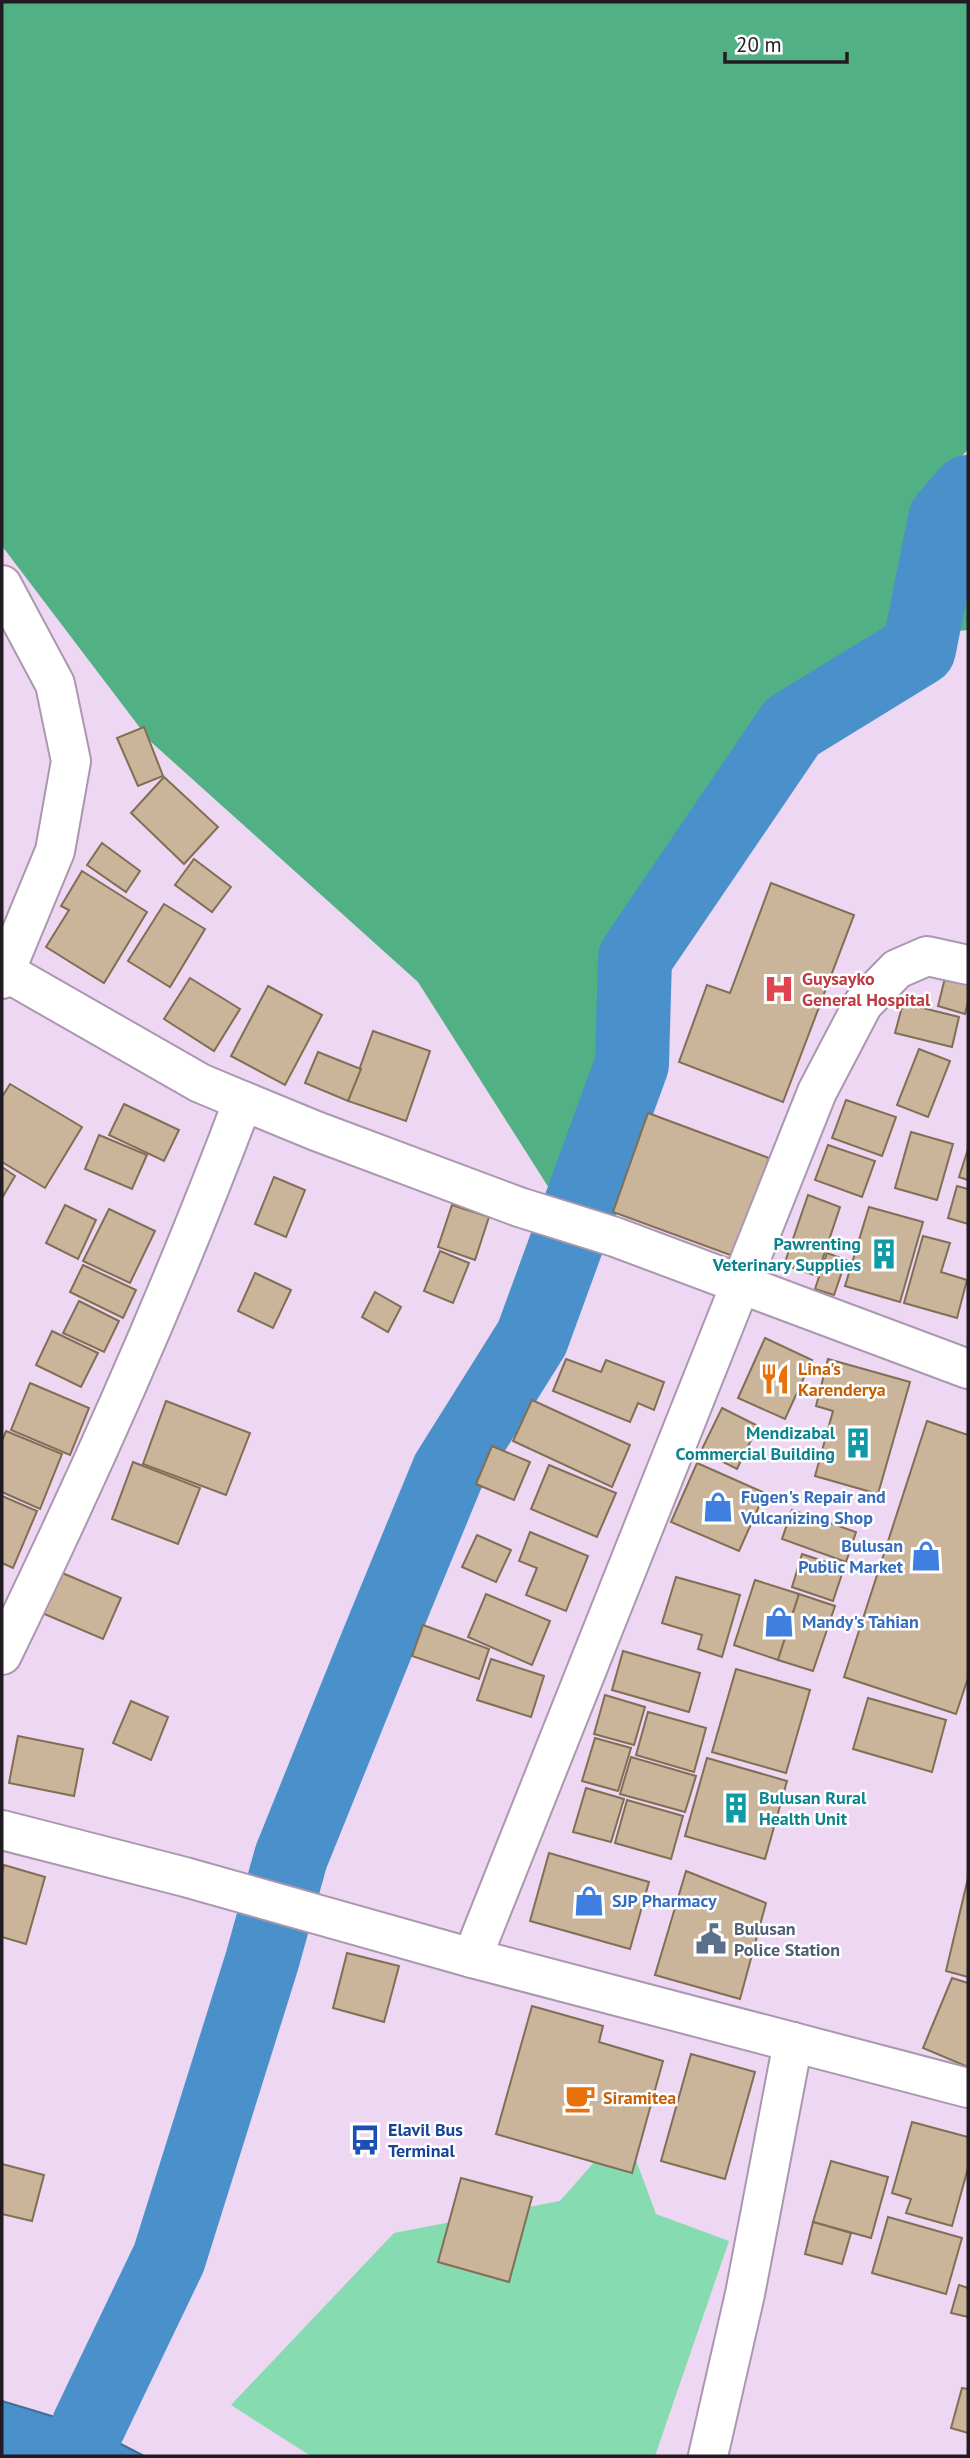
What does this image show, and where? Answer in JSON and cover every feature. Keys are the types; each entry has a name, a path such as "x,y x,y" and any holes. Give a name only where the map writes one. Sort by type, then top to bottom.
{"street":[{"path":"2,585 55,684 71,761 55,851 4,976 200,1083 316,1131 519,1207 615,1237 968,1369"},
{"path":"472,1958 817,1093 863,1004 897,969 926,956 968,965"},
{"path":"2,1655 144,1350 209,1193 243,1101"},
{"path":"2,1830 185,1877 472,1958 968,2088"},
{"path":"708,2456 745,2294 793,2042"}],"green space":[{"path":"2,2 968,2 968,449 927,499 897,634 782,714 614,954 615,1064 561,1207 418,982 150,741 2,546"},
{"path":"968,504 968,630 938,633 952,524"},
{"path":"624,2128 656,2214 729,2241 655,2456 311,2456 231,2405 394,2233 560,2201"}],"water":[{"path":"2,2401 88,2427 144,2456 2,2456"}],"building":[{"path":"144,727 163,776 138,786 117,738"},
{"path":"164,777 218,827 184,864 131,813"},
{"path":"102,843 140,871 126,892 87,865"},
{"path":"194,859 231,887 212,912 175,885"},
{"path":"82,871 147,912 104,983 46,947 69,910 61,906"},
{"name":"Guysayko General Hospital","path":"771,883 854,915 783,1102 679,1062 707,985 730,993"},
{"path":"164,904 205,929 170,987 128,961"},
{"path":"946,974 968,979 965,1014 938,1006"},
{"path":"190,978 240,1009 214,1051 164,1019"},
{"path":"268,986 322,1015 285,1085 231,1056"},
{"path":"903,1003 959,1017 952,1047 895,1033"},
{"path":"373,1031 430,1051 406,1121 348,1101"},
{"path":"919,1049 950,1061 928,1117 897,1105"},
{"path":"318,1052 361,1069 348,1101 305,1083"},
{"path":"10,1084 82,1127 45,1188 2,1162 2,1097"},
{"path":"846,1100 896,1117 882,1156 832,1138"},
{"path":"124,1104 179,1130 164,1161 109,1135"},
{"path":"648,1113 769,1158 733,1256 613,1212"},
{"path":"911,1132 953,1144 937,1200 895,1188"},
{"path":"99,1135 147,1155 132,1189 85,1169"},
{"path":"828,1145 875,1161 862,1197 815,1180"},
{"path":"968,1149 968,1180 959,1177"},
{"path":"2,1167 15,1176 2,1198"},
{"path":"274,1177 305,1190 286,1237 255,1224"},
{"path":"957,1186 968,1189 968,1224 948,1218"},
{"path":"808,1195 840,1207 817,1276 784,1265"},
{"path":"65,1205 96,1220 78,1259 46,1243"},
{"path":"452,1205 489,1217 475,1260 438,1247"},
{"name":"Pawrenting Veterinary Supplies","path":"869,1207 923,1222 900,1302 845,1286"},
{"path":"109,1209 155,1231 130,1283 83,1261"},
{"path":"923,1236 950,1243 941,1272 967,1280 957,1318 904,1303"},
{"path":"440,1251 469,1263 453,1303 424,1291"},
{"path":"827,1253 846,1260 834,1295 815,1289"},
{"path":"83,1265 136,1290 123,1318 70,1292"},
{"path":"255,1273 291,1290 273,1328 238,1311"},
{"path":"375,1292 401,1307 388,1332 362,1317"},
{"path":"79,1301 119,1321 104,1352 63,1333"},
{"path":"52,1331 98,1353 81,1387 36,1365"},
{"name":"Lina's Karenderya","path":"765,1338 812,1360 785,1419 738,1398"},
{"path":"566,1359 601,1372 606,1360 664,1382 654,1410 638,1403 630,1422 553,1391"},
{"name":"Mendizabal Commercial Building","path":"828,1359 910,1382 878,1494 815,1476 833,1411 816,1406"},
{"path":"30,1383 89,1408 70,1455 11,1430"},
{"path":"532,1400 630,1445 612,1487 513,1441"},
{"path":"166,1401 250,1433 226,1495 143,1464"},
{"path":"722,1408 758,1426 737,1469 701,1451"},
{"name":"Bulusan Public Market","path":"927,1421 968,1435 968,1678 956,1714 844,1677"},
{"path":"6,1431 62,1454 40,1509 2,1492 2,1441"},
{"path":"492,1446 530,1462 514,1500 476,1484"},
{"path":"133,1462 200,1488 178,1544 112,1519"},
{"name":"Fugen's Repair and Vulcanizing Shop","path":"697,1463 765,1493 739,1551 671,1522"},
{"path":"549,1465 616,1493 597,1537 531,1509"},
{"path":"2,1496 37,1511 13,1568 2,1563"},
{"path":"792,1510 856,1532 846,1562 782,1539"},
{"path":"530,1532 588,1556 566,1611 526,1595 537,1568 519,1561"},
{"path":"477,1535 511,1550 496,1582 462,1567"},
{"path":"802,1554 844,1568 833,1601 792,1587"},
{"path":"60,1572 121,1598 103,1639 42,1613"},
{"path":"676,1577 740,1595 722,1657 698,1649 702,1635 662,1623"},
{"path":"755,1580 799,1594 778,1660 734,1645"},
{"path":"486,1594 550,1621 532,1665 468,1637"},
{"path":"799,1594 835,1606 813,1671 778,1660"},
{"path":"423,1625 489,1649 479,1679 412,1656"},
{"path":"623,1651 700,1673 689,1712 612,1690"},
{"path":"491,1659 544,1676 531,1717 477,1700"},
{"path":"736,1669 810,1690 786,1773 712,1752"},
{"path":"605,1695 645,1707 634,1745 594,1734"},
{"path":"868,1698 946,1720 932,1772 853,1749"},
{"path":"131,1701 168,1717 151,1760 113,1743"},
{"path":"648,1712 706,1728 694,1772 636,1755"},
{"path":"18,1736 83,1749 74,1796 9,1783"},
{"path":"595,1738 631,1748 618,1791 582,1781"},
{"path":"631,1757 696,1776 685,1812 620,1794"},
{"name":"Bulusan Rural Health Unit","path":"707,1758 787,1781 765,1859 685,1836"},
{"path":"586,1788 624,1799 611,1842 573,1832"},
{"path":"627,1800 683,1816 671,1859 615,1843"},
{"name":"SJP Pharmacy","path":"549,1853 649,1882 630,1949 530,1921"},
{"path":"4,1865 45,1877 26,1944 2,1937"},
{"name":"Bulusan Police Station","path":"686,1871 766,1903 740,1999 655,1975"},
{"path":"968,1878 968,1977 946,1971"},
{"path":"347,1953 399,1966 384,2022 333,2008"},
{"path":"952,1978 968,1983 968,2067 923,2048"},
{"name":"Siramitea","path":"532,2006 603,2026 599,2042 663,2061 632,2173 496,2134"},
{"path":"691,2054 755,2072 725,2179 661,2161"},
{"path":"912,2122 968,2137 968,2168 952,2226 906,2213 911,2199 892,2193"},
{"path":"831,2161 888,2177 871,2238 813,2222"},
{"path":"2,2164 44,2175 32,2221 2,2214"},
{"path":"461,2178 532,2197 509,2282 438,2262"},
{"path":"888,2217 962,2238 946,2294 872,2273"},
{"path":"813,2222 851,2233 842,2264 805,2254"},
{"path":"959,2285 968,2288 968,2317 951,2313"},
{"path":"962,2388 968,2389 968,2433 951,2428"}],"waterway":[{"path":"88,2427 169,2258 262,1961 291,1857 377,1644 448,1472 532,1338 632,1064 635,958 792,727 919,649 945,519 968,492"}],"place":[{"name":"Guysayko General Hospital","path":"779,989"},
{"name":"Pawrenting Veterinary Supplies","path":"884,1254"},
{"name":"Lina's Karenderya","path":"775,1379"},
{"name":"Mendizabal Commercial Building","path":"858,1443"},
{"name":"Fugen's Repair and Vulcanizing Shop","path":"718,1507"},
{"name":"Bulusan Public Market","path":"926,1556"},
{"name":"Mandy's Tahian","path":"779,1622"},
{"name":"Bulusan Rural Health Unit","path":"736,1808"},
{"name":"SJP Pharmacy","path":"589,1901"},
{"name":"Bulusan Police Station","path":"711,1939"},
{"name":"Siramitea","path":"580,2098"},
{"name":"Elavil Bus Terminal","path":"365,2140"}]}
